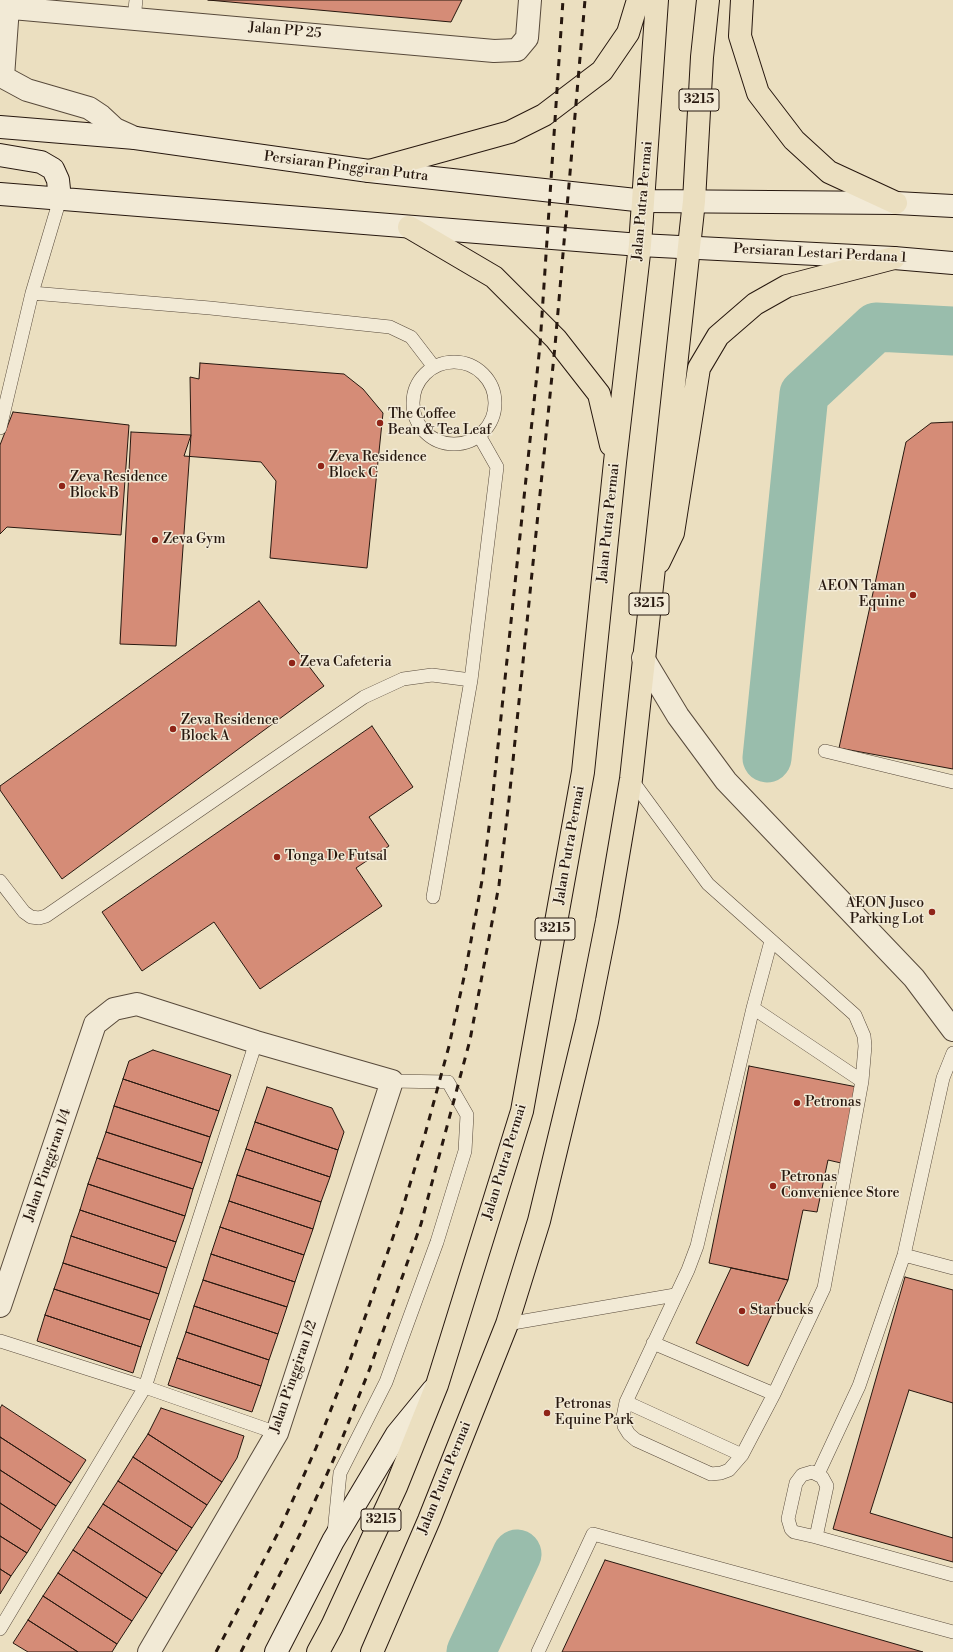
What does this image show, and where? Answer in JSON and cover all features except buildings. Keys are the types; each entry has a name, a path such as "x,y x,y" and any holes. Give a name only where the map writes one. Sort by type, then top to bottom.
{"main road":[{"path":"369,172 510,132 544,115 602,71 628,33 638,0"},
{"name":"Jalan Putra Permai","path":"318,1652 332,1626 396,1488 437,1385 522,1111 583,772 615,462 645,201 657,0"},
{"name":"Jalan Putra Permai","path":"372,1652 429,1520 507,1324 539,1221 587,1022 607,921 631,779 687,248 694,201 702,57 708,0"},
{"path":"742,0 740,36 758,93 794,140 829,172 896,203"},
{"path":"409,227 494,277 556,339 599,394 615,462"},
{"path":"652,576 673,533 699,368 718,336 755,304 787,286 894,258"}],"street":[{"name":"Jalan PP 25","path":"4,7 135,9 494,51 517,50 527,38 530,0"},
{"path":"4,7 2,78 27,90 89,108 101,116 115,129 135,138"},
{"name":"Persiaran Pinggiran Putra","path":"0,127 135,138 369,172 645,201 694,201"},
{"path":"0,155 41,162 53,169 58,180 60,199"},
{"path":"0,194 687,248"},
{"path":"694,201 896,203 953,206"},
{"name":"Persiaran Lestari Perdana 1","path":"687,248 953,262"},
{"path":"643,658 678,716 726,781 786,841 914,978 953,1030"},
{"name":"Jalan Pinggiran 1/4","path":"0,1306 95,1024 114,1010 137,1004 256,1042"},
{"path":"256,1042 392,1081"},
{"name":"Jalan Pinggiran 1/2","path":"149,1652 277,1433 392,1081"},
{"path":"276,1652 333,1540 397,1434 437,1385"}],"lane":[{"path":"0,428 32,293 60,199"},
{"path":"32,293 210,308 390,327 411,337 434,367"},
{"path":"446,362 461,362 474,366 485,375 492,386 496,400 494,414 489,426 480,436 467,443 454,445 440,443 419,427 414,414 412,401 416,388 423,376 434,367 446,362"},
{"path":"433,897 471,680 497,468 480,436"},
{"path":"0,881 27,915 39,918 46,916 364,697 402,679 432,675 471,680"},
{"path":"825,751 953,782"},
{"path":"631,779 708,884 855,1015 864,1036 865,1046 862,1081 824,1288 774,1394 742,1456 729,1470 711,1474 636,1440 628,1434 624,1426 623,1417 626,1402 688,1270 697,1246 753,1008 771,941"},
{"path":"753,1008 862,1081"},
{"path":"0,1629 145,1387 256,1042"},
{"path":"818,1474 859,1386 904,1255 943,1078 953,1053"},
{"path":"333,1540 340,1473 386,1382 437,1242 465,1151 467,1115 448,1082 392,1081"},
{"path":"904,1255 953,1268"},
{"path":"507,1324 675,1295"},
{"path":"0,1341 145,1387 277,1433"},
{"path":"653,1343 774,1394"},
{"path":"626,1402 742,1456"},
{"path":"816,1537 827,1486 825,1481 818,1474 807,1473 798,1478 788,1519 791,1529 794,1532 953,1575"},
{"path":"538,1652 593,1534 953,1632"}],"waterway":[{"path":"767,758 804,394 876,327 953,331"},
{"path":"471,1652 517,1554"}],"railway":[{"path":"216,1652 279,1531 316,1448 349,1363 399,1220 424,1138 449,1046 466,968 483,875 492,803 540,345 563,0"},
{"path":"241,1652 300,1534 336,1454 370,1368 421,1224 470,1040 499,885 509,800 555,346 585,0"}],"place":[{"name":"The Coffee Bean & Tea Leaf","path":"380,423"},
{"name":"Zeva Residence Block C","path":"321,466"},
{"name":"Zeva Residence Block B","path":"62,486"},
{"name":"Zeva Gym","path":"155,540"},
{"name":"AEON Taman Equine","path":"913,595"},
{"name":"Zeva Cafeteria","path":"292,663"},
{"name":"Zeva Residence Block A","path":"173,729"},
{"name":"Tonga De Futsal","path":"277,857"},
{"name":"AEON Jusco Parking Lot","path":"932,912"},
{"name":"Petronas","path":"797,1103"},
{"name":"Petronas Convenience Store","path":"773,1186"},
{"name":"Starbucks","path":"742,1311"},
{"name":"Petronas Equine Park","path":"547,1413"}]}
